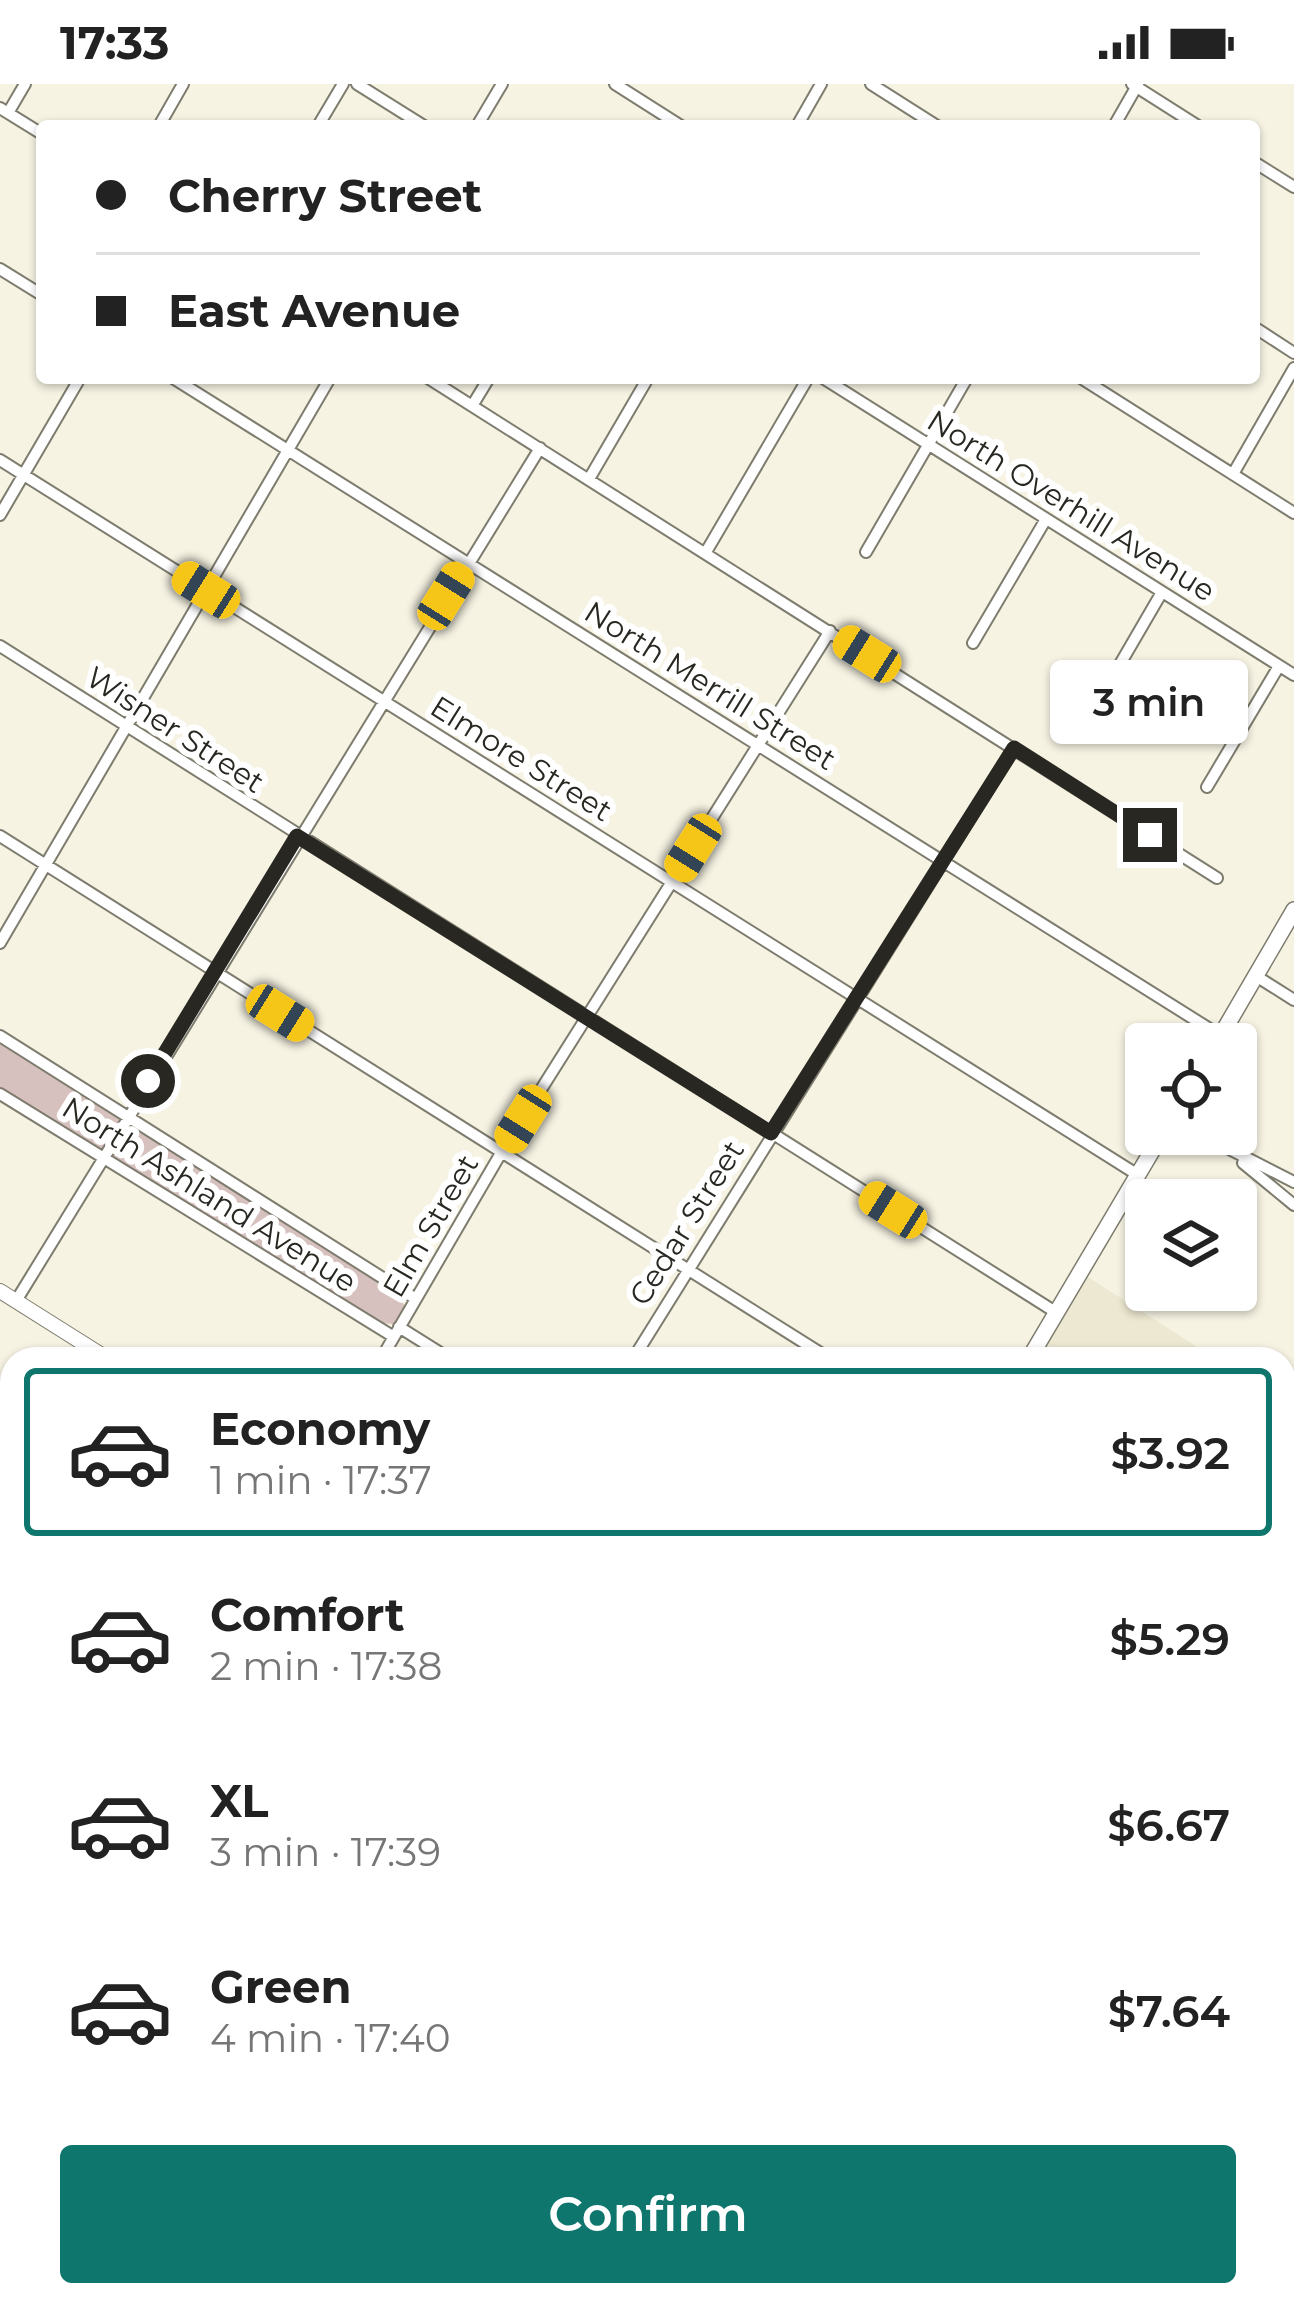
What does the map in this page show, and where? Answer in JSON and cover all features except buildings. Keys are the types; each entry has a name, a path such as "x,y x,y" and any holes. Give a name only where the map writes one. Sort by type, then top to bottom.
{"main road":[{"path":"1228,1023 1294,910"},
{"path":"1036,1347 1150,1155"}],"street":[{"path":"25,84 4,110 36,130"},
{"path":"162,120 183,84"},
{"path":"322,120 343,84"},
{"path":"357,84 414,120"},
{"path":"481,120 502,84"},
{"path":"615,84 672,120"},
{"path":"800,120 821,84"},
{"path":"871,84 928,120"},
{"path":"1117,120 1135,85 1189,120"},
{"path":"1260,166 1294,187"},
{"path":"0,269 36,292"},
{"path":"1260,331 1294,352"},
{"path":"1233,474 1294,368"},
{"path":"0,515 76,384"},
{"name":"North Merrill Street","path":"181,384 1192,1023"},
{"path":"0,943 326,384"},
{"path":"437,384 1217,878"},
{"path":"472,406 485,384"},
{"path":"589,479 644,384"},
{"path":"706,552 804,384"},
{"name":"North Overhill Avenue","path":"833,384 1294,676"},
{"path":"866,552 963,384"},
{"path":"1090,384 1294,513"},
{"path":"16,1301 381,699 540,448"},
{"name":"Elmore Street","path":"0,460 1138,1175"},
{"path":"973,643 1046,519"},
{"path":"1090,714 1162,592"},
{"name":"Elm Street","path":"388,1347 501,1154 830,631"},
{"name":"Wisner Street","path":"0,646 1057,1313"},
{"path":"1207,788 1279,666"},
{"name":"Cedar Street","path":"640,1347 1014,748"},
{"path":"0,836 811,1347"},
{"path":"1256,976 1294,1000"},
{"name":"North Ashland Avenue","path":"0,1036 416,1299"},
{"name":"North Ashland Avenue","path":"0,1094 426,1347"},
{"path":"1233,1155 1294,1205"},
{"path":"1236,1157 1294,1182"},
{"path":"0,1292 89,1347"}],"shaded area":[{"path":"0,1042 393,1290 405,1306 395,1324 377,1323 0,1088"},
{"path":"1088,1277 1125,1301 1125,1311 1141,1311 1197,1347 1044,1347"}],"route":[{"path":"148,1081 297,836 771,1133 1014,748 1150,835"}]}
